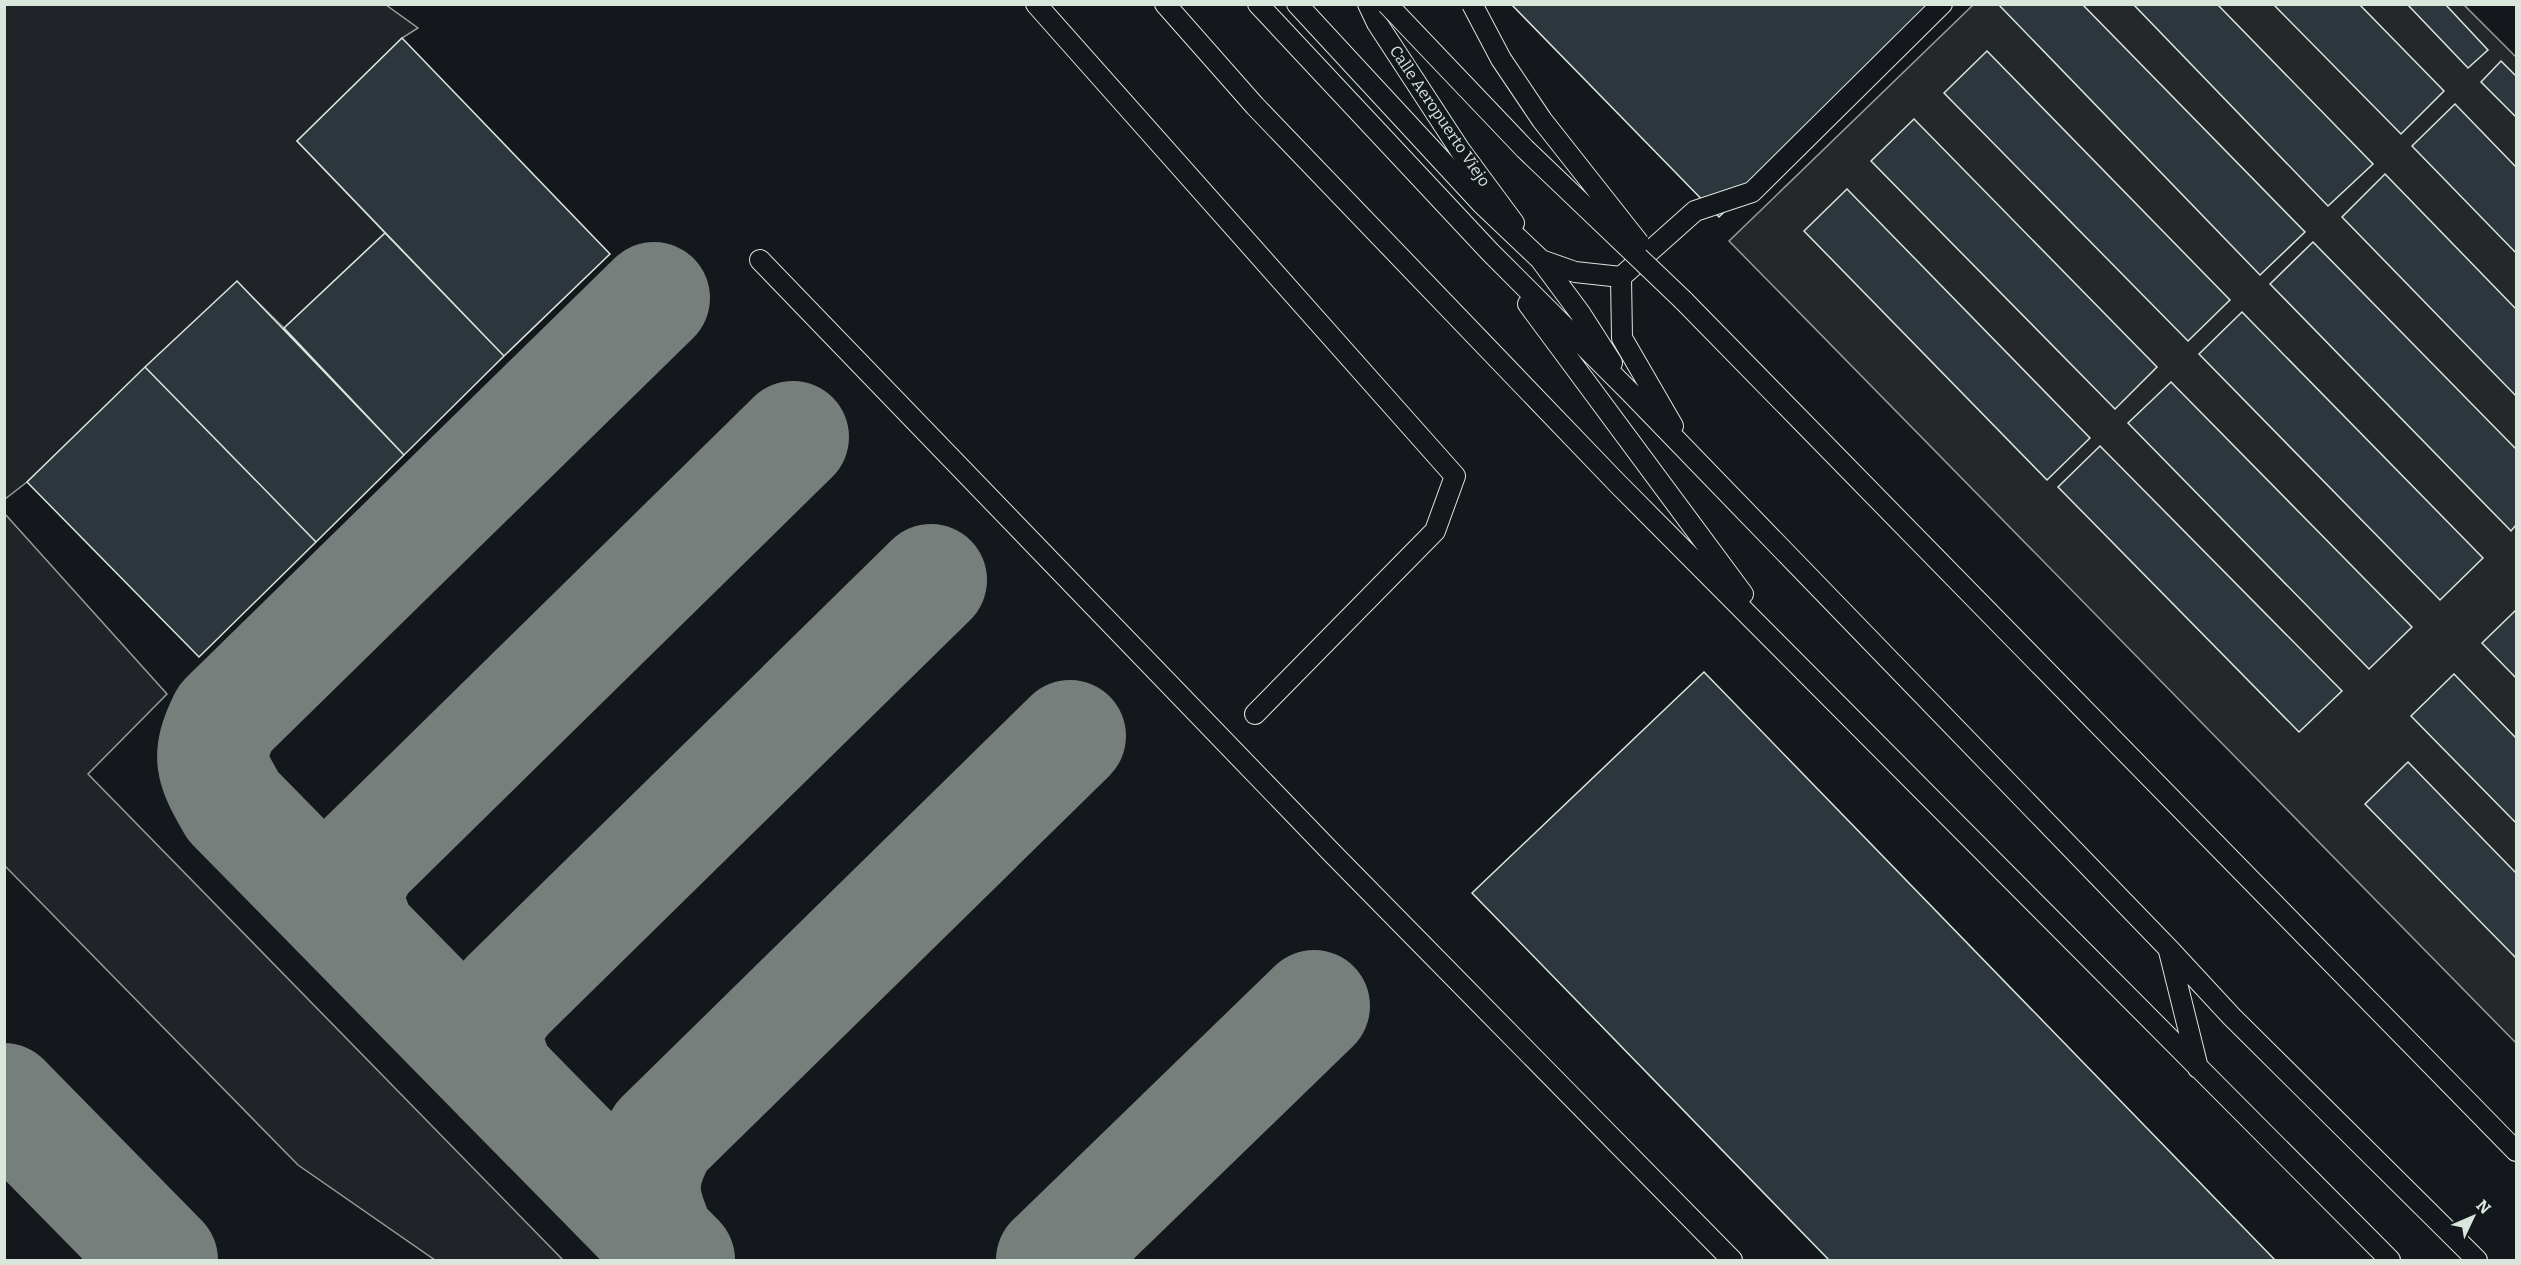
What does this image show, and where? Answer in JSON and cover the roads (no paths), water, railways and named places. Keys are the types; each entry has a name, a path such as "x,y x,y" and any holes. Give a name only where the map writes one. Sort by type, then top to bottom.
{"lane":[{"path":"1036,4 1455,476 1435,531 1255,714"},
{"path":"1165,4 1255,106 1585,449 2390,1260"},
{"path":"1258,4 1491,253 1629,391 2169,949 2232,1017 2477,1260"},
{"path":"1297,4 1482,204 1541,260 1580,313 1629,391"},
{"name":"Calle Aeropuerto Viejo","path":"1368,4 1377,23 1460,150 1541,260"},
{"path":"1387,4 1525,149 1683,300 2517,1151"},
{"path":"1472,4 1501,59 1542,120 1683,300"},
{"path":"1541,260 1575,272 1621,277 1695,211 1752,192 1942,4"},
{"path":"1491,253 1782,646"},
{"path":"760,260 1333,854 1732,1260"},
{"path":"1621,277 1622,338 1690,456"},
{"path":"2169,949 2198,1068"}]}
